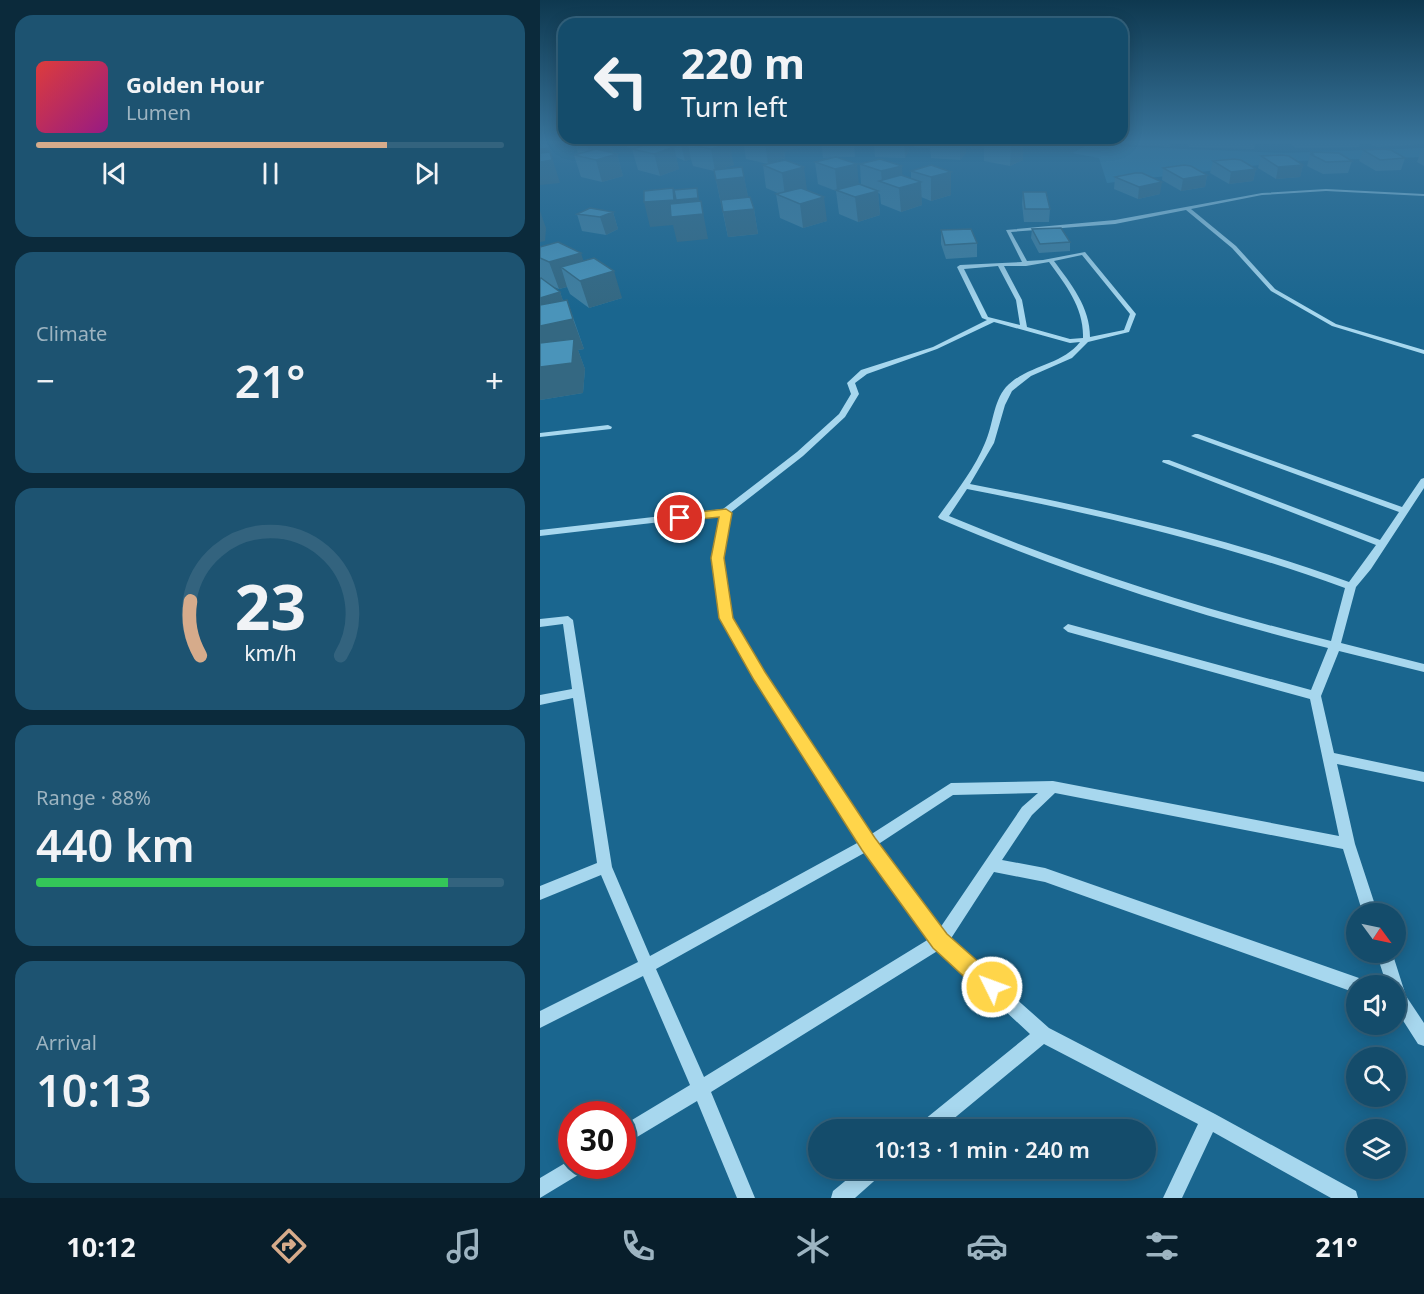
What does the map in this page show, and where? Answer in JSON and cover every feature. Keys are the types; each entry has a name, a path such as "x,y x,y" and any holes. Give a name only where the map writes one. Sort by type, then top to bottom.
{"street":[{"path":"1026,264 1008,231 1115,222 1248,197"},
{"path":"1188,209 1234,247 1273,290 1334,325 1424,352"},
{"path":"1083,253 1133,314 1127,331 1070,341 985,318 960,267 1051,261 1083,253"},
{"path":"1051,261 1076,296 1088,326 1086,340 1078,352 1057,363 1028,372 1007,391 992,439 943,517 1014,548 1136,589 1266,629 1424,668"},
{"path":"1000,265 1019,300 1024,328"},
{"path":"540,533 726,513 800,454 842,415 855,394 851,383 864,372 935,348 993,320"},
{"path":"540,435 608,427"},
{"path":"1195,436 1404,511"},
{"path":"1166,462 1382,544"},
{"path":"1367,903 1348,844 1315,696 1335,646 1351,586 1424,481"},
{"path":"964,486 1188,534 1296,565 1351,586"},
{"path":"726,513 718,558 726,618 759,676 868,844 940,941 1043,1034 1209,1120 1348,1198"},
{"path":"540,623 568,620 604,867 645,967 701,1087 746,1198"},
{"path":"1068,628 1315,696"},
{"path":"540,700 578,692"},
{"path":"1329,758 1424,777"},
{"path":"636,1128 940,941 1027,812 1053,787"},
{"path":"540,1020 645,967 868,844 951,789 1053,787 1348,844"},
{"path":"992,865 1045,875 1346,981"},
{"path":"540,893 604,867"},
{"path":"1406,1009 1424,1038"},
{"path":"939,1119 1043,1034"},
{"path":"1172,1198 1209,1120"},
{"path":"540,1189 558,1178"},
{"path":"840,1198 863,1179"}],"building":[{"path":"644,197 674,197 674,200 644,202"},
{"path":"675,197 698,197 698,198 676,200"},
{"path":"750,197 754,209 723,212 721,200"},
{"path":"783,197 824,197 800,204"},
{"path":"1024,197 1047,197 1050,209 1025,209"},
{"path":"701,201 703,214 671,217 670,204"},
{"path":"590,208 613,212 600,217 577,214"},
{"path":"1061,228 1070,242 1040,244 1032,229"},
{"path":"971,229 977,243 945,245 941,230"},
{"path":"558,242 581,253 549,262 540,258 540,247"},
{"path":"594,258 614,271 580,281 561,267"},
{"path":"541,278 560,292 540,298"},
{"path":"567,300 573,319 540,326 540,305"},
{"path":"574,339 572,363 540,367 540,343"}],"route":[{"path":"680,518 726,513 718,558 726,618 759,676 868,844 940,941 992,987"}]}
